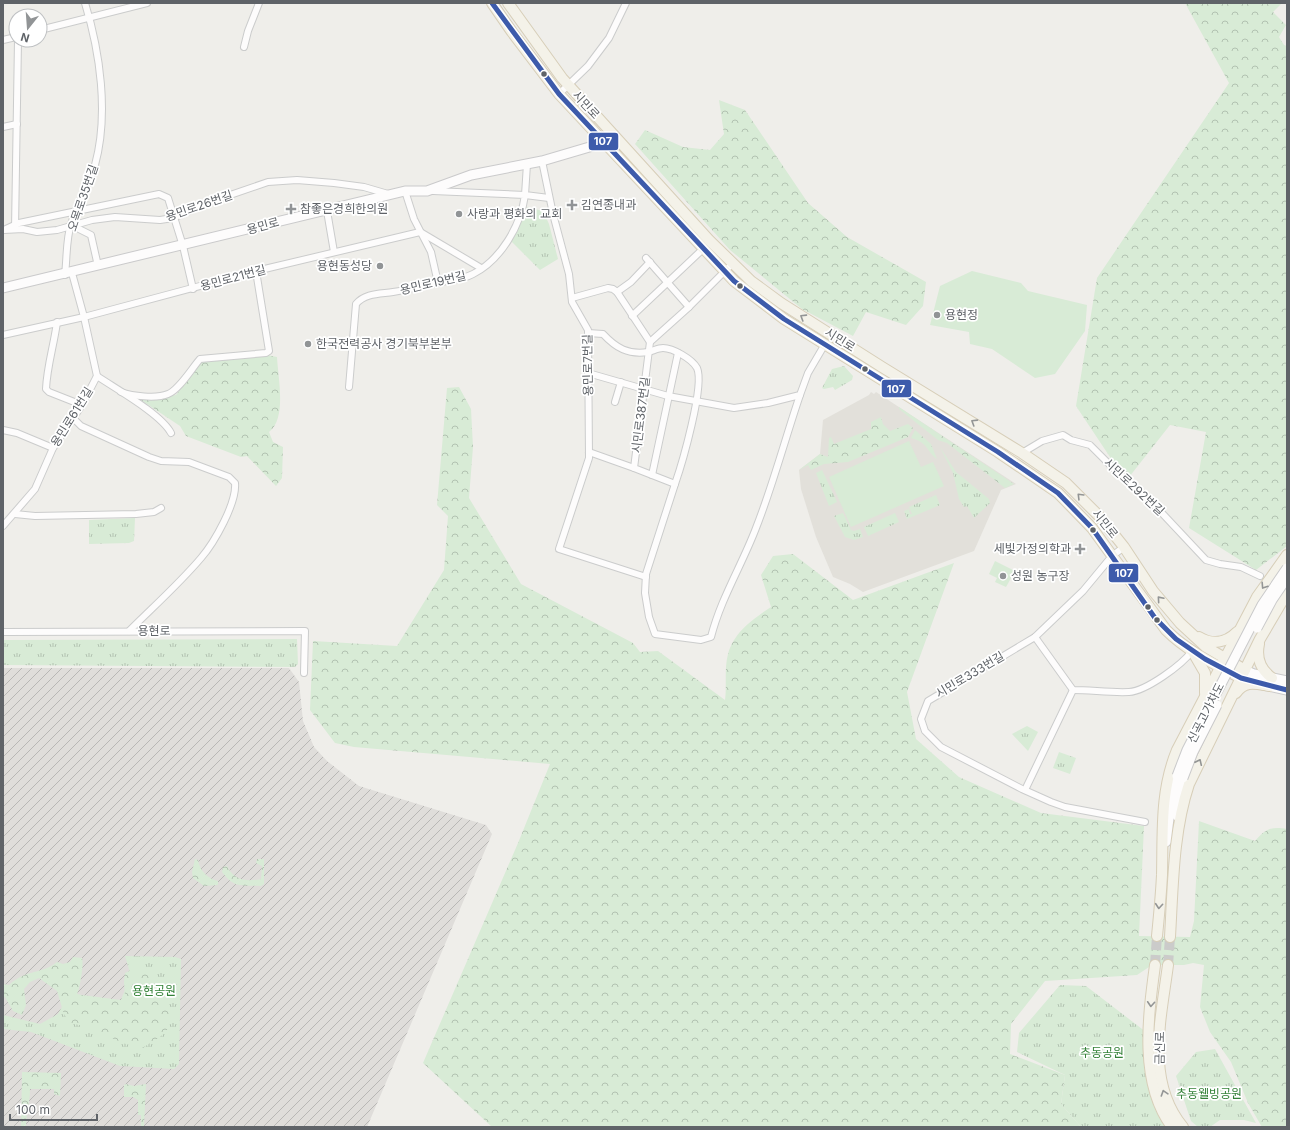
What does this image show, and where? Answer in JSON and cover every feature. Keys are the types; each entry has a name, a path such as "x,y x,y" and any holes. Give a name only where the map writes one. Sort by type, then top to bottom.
{"main road":[{"name":"시민로","path":"492,3 559,94 724,272 766,307 998,452 1046,484 1080,514 1166,630 1192,651 1222,663 1243,674"},
{"name":"시민로","path":"508,3 568,85 732,264 759,288 786,306 1022,453 1078,493 1124,547 1153,590 1185,628 1222,663"},
{"path":"1157,936 1162,876 1162,822 1167,778 1177,750 1241,626 1266,582 1287,555"},
{"path":"1170,937 1178,832 1184,800 1198,764 1223,713 1260,639 1287,593"},
{"path":"1185,628 1204,640 1213,642 1231,637 1241,626"},
{"path":"1260,639 1258,650 1259,660 1263,670 1271,682"},
{"path":"1192,651 1205,673 1206,683 1204,698"},
{"path":"1223,713 1242,686 1251,683 1271,682"},
{"name":"금신로","path":"1155,965 1149,1064 1152,1087 1172,1127"},
{"name":"금신로","path":"1168,965 1159,1038 1160,1074 1169,1107 1183,1127"}],"street":[{"name":"오목로35번길","path":"69,274 71,225 95,164 103,116 103,96 89,17 85,3"},
{"path":"48,28 147,3"},
{"path":"244,47 259,3"},
{"path":"559,94 588,66 609,38 626,3"},
{"path":"15,227 18,48"},
{"path":"3,127 16,124"},
{"name":"용민로","path":"3,288 69,274 405,192 427,191 472,175 526,164 603,143 614,135"},
{"name":"용민로7번길","path":"542,160 549,198 569,274 572,298 576,312 586,325 588,332 589,452 559,549 646,577"},
{"name":"용민로19번길","path":"349,387 356,304 360,298 463,278 481,268 500,251 512,234 521,214 525,195 526,164"},
{"name":"용민로26번길","path":"15,227 37,232 57,230 92,220 115,218 160,220 173,218 204,204 268,182 297,180 334,183 364,187 392,195"},
{"path":"427,191 525,195 549,198"},
{"path":"405,192 420,232 430,252 438,283"},
{"path":"4,230 76,211 159,194 168,198 173,218 184,246 193,289"},
{"path":"327,211 334,252"},
{"path":"71,225 91,235 98,266"},
{"path":"420,232 481,268"},
{"name":"용민로21번길","path":"3,335 84,317 193,289 256,270 299,262 334,252 420,232"},
{"path":"632,316 703,249"},
{"path":"617,292 631,282 648,260 689,306"},
{"path":"572,298 608,288 613,289 617,292 650,342 732,264"},
{"path":"121,392 140,396 167,395 175,390 200,359 266,353 269,351 256,270"},
{"name":"용민로61번길","path":"3,526 15,514 35,489 53,448 82,405 97,376 84,317 69,274"},
{"path":"57,322 52,352 47,369 46,389 49,392 82,405"},
{"path":"588,332 603,334 616,347 628,353 649,352 663,348 678,353 692,362 697,368 699,379 683,461 646,577 645,593 648,617 655,634 701,640 711,637 715,619 731,581 741,566 757,526 808,373 825,344"},
{"name":"시민로387번길","path":"650,342 634,468 675,484"},
{"path":"652,475 662,436 664,415 678,353"},
{"path":"588,373 668,396 724,407 741,408 790,399 800,395"},
{"path":"97,376 168,427 172,433"},
{"path":"615,402 621,382"},
{"path":"73,418 81,426 149,457 161,461 189,462 229,478 235,483 236,489 227,514 206,552 129,631"},
{"path":"3,430 17,433 53,448"},
{"name":"시민로292번길","path":"1022,453 1042,441 1063,435 1071,440 1090,445 1116,471 1145,494 1206,560 1241,567 1260,576"},
{"path":"589,452 634,468"},
{"path":"15,514 35,516 136,514 154,512 161,508"},
{"name":"시민로333번길","path":"1124,547 1112,556 1083,591 1035,636 928,701 922,718 925,731 941,747 1025,790 1065,807 1145,822"},
{"name":"신곡고가차도","path":"1180,777 1187,750 1262,605 1287,568"},
{"name":"신곡고가차도","path":"1180,777 1268,608 1287,578"},
{"name":"용현로","path":"3,632 305,631 304,673"},
{"path":"1035,636 1073,690"},
{"path":"1073,690 1130,692 1156,681 1183,662 1192,651"},
{"name":"시민로","path":"1243,674 1271,682 1287,690"},
{"name":"시민로","path":"1271,682 1287,681"},
{"path":"1025,790 1073,690"},
{"path":"1162,876 1171,803 1180,777"},
{"path":"1171,909 1170,864 1176,840 1180,777"}],"shaded area":[{"path":"871,392 874,394 876,392 1016,484 1001,490 974,551 863,592 850,584 833,577 816,537 801,489 799,470 820,454 823,420 869,395"},
{"path":"3,668 289,668 299,682 303,721 314,747 327,761 359,786 486,825 492,834 367,1127 3,1127"}],"green space":[{"path":"1185,3 1282,3 1273,12 1286,25 1279,37 1284,45 1287,46 1287,546 1256,570 1189,528 1206,432 1170,425 1126,481 1076,406 1097,278 1229,83"},
{"path":"719,100 745,110 808,203 847,237 926,282 923,306 906,325 866,312 853,336 802,309 730,250 635,144 645,130 683,147 710,150 724,134"},
{"path":"527,207 543,211 549,224 558,259 540,270 511,241"},
{"path":"972,271 1021,283 1028,291 1087,305 1085,331 1055,374 1035,378 992,349 970,344 969,332 930,325 940,286"},
{"path":"262,354 277,357 280,387 280,408 275,426 269,432 273,442 283,447 282,478 276,486 247,456 241,457 186,436 180,426 138,398 176,395 202,359"},
{"path":"844,366 853,376 852,380 835,390 833,387 822,388 832,369"},
{"path":"459,387 471,409 473,447 469,498 521,584 633,643 640,652 658,651 725,700 726,666 731,646 739,633 745,627 771,607 761,575 773,556 793,554 853,600 954,563 907,692 916,739 959,777 1041,813 1144,826 1139,936 1190,937 1194,921 1199,821 1255,841 1269,829 1287,829 1287,1127 1262,1127 1248,1103 1231,1062 1210,1032 1200,1007 1204,965 1193,963 1184,965 1152,965 1137,975 1045,981 1011,1024 1010,1054 1065,1075 1061,1104 1081,1127 492,1127 423,1063 518,843 550,764 354,747 335,743 310,710 313,641 397,646 444,570 448,516 437,505 447,388"},
{"path":"899,407 1014,484 1005,488 947,443 938,440 899,409"},
{"path":"881,417 883,424 890,431 908,424 913,428 908,437 848,462 824,464 811,470 808,465 799,470 820,454 828,457 829,438 831,437 834,444 871,429 871,422"},
{"path":"915,430 931,444 937,459 921,442 911,438"},
{"path":"909,441 921,467 933,462 944,486 851,527 829,477"},
{"path":"940,447 956,472 989,499 990,503 974,518 967,506 964,507 959,499 953,473"},
{"path":"822,470 837,502 829,506 816,473"},
{"path":"936,495 940,505 907,519 904,511 909,509 910,514 912,514 909,507"},
{"path":"843,513 851,530 854,531 860,529 863,537 854,540 845,537 834,516"},
{"path":"895,513 899,522 868,536 864,527"},
{"path":"135,518 134,541 129,543 89,544 89,520"},
{"name":"성원 농구장","path":"995,561 1015,571 1006,587 995,582 997,578 989,574"},
{"path":"297,639 298,664 295,667 3,665 3,640"},
{"path":"1027,726 1038,732 1028,751 1012,734"},
{"path":"1059,752 1076,758 1070,774 1053,768"},
{"path":"195,859 198,860 200,868 205,874 218,881 218,885 204,886 193,878 192,872"},
{"path":"257,859 264,859 264,884 261,886 243,886 235,884 222,872 223,867 227,866 233,874 241,879 261,879 262,866 256,863"},
{"name":"용현공원","path":"125,956 175,957 181,959 179,1064 174,1069 120,1066 31,1032 3,1029 3,1015 40,1024 58,1014 64,1003 117,1009 131,976"},
{"path":"73,957 82,958 81,976 77,994 121,1000 125,996 125,973 135,968 148,974 155,980 155,999 171,1008 171,1017 168,1029 143,1048 122,1043 92,1028 70,1023 64,1014 57,991 39,978 30,982 24,989 26,1005 22,1015 13,1011 5,997 3,998 3,984 9,985 22,976 52,966 57,962 63,964 70,962"},
{"name":"추동공원","path":"1060,985 1086,986 1146,1032 1167,1127 1081,1127 1061,1104 1065,1075 1017,1052 1019,1033"},
{"name":"추동웰빙공원","path":"1215,1049 1256,1123 1244,1120 1220,1120 1210,1127 1198,1127 1191,1121 1176,1076 1196,1052"},
{"path":"22,1072 61,1073 60,1096 54,1094 54,1089 30,1089 26,1127 21,1127"},
{"path":"146,1084 144,1127 141,1127 141,1115 138,1115 138,1100 133,1097 124,1097 124,1085 134,1086"}],"tunnel":[{"path":"1155,965 1157,936"},
{"path":"1168,965 1170,937"}],"transit line":[{"name":"107","path":"492,3 559,94 734,281 784,319 998,452 1058,493 1092,528 1155,618 1176,639 1205,659 1241,678 1287,690"}],"place":[{"name":"김연종내과","path":"572,205"},
{"name":"참좋은경희한의원","path":"291,209"},
{"name":"사랑과 평화의 교회","path":"459,214"},
{"name":"용현동성당","path":"380,266"},
{"name":"용현정","path":"937,315"},
{"name":"한국전력공사 경기북부본부","path":"308,344"},
{"name":"세빛가정의학과","path":"1080,549"},
{"name":"성원 농구장","path":"1003,576"}]}
